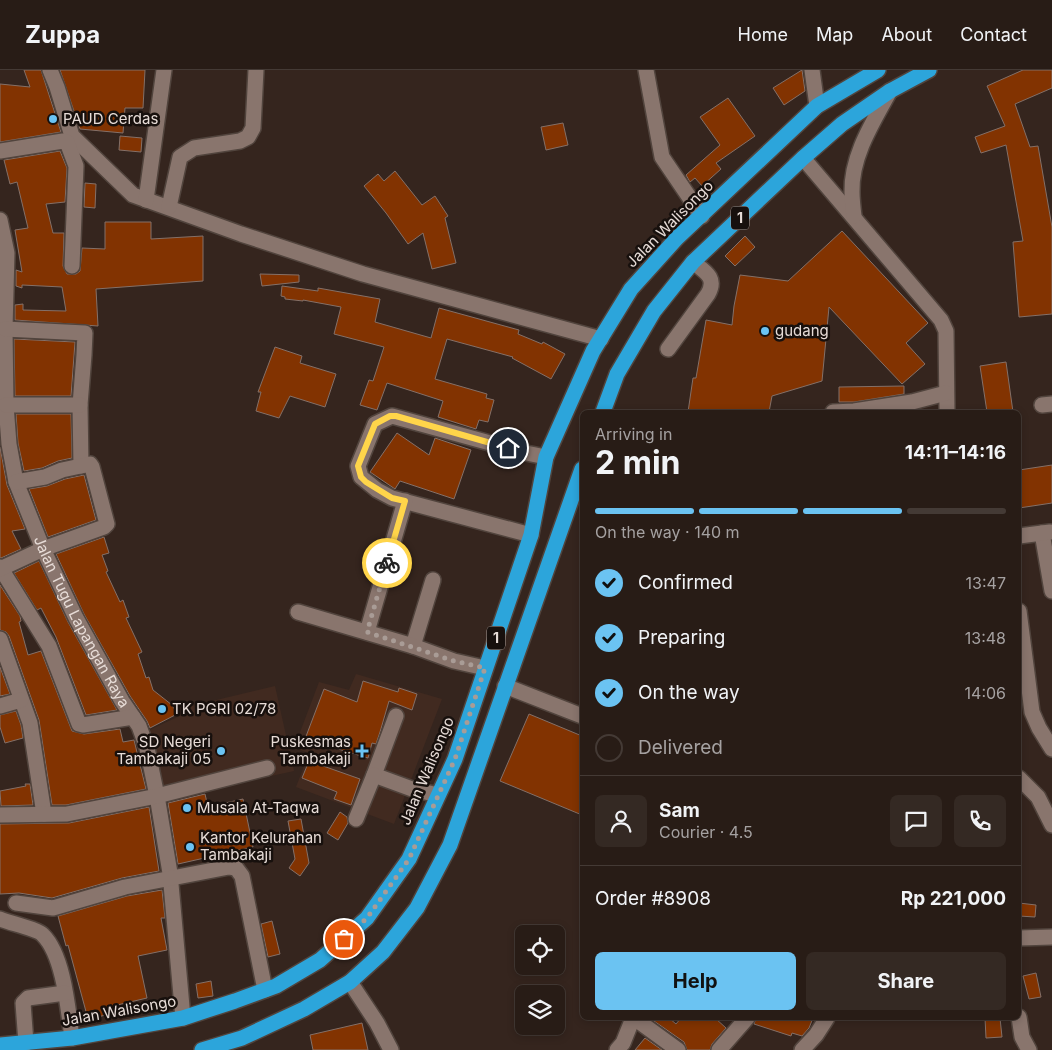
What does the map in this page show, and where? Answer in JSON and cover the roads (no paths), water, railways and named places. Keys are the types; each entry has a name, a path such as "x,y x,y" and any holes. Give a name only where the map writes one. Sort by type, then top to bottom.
{"highway":[{"name":"Jalan Walisongo","path":"0,1045 26,1042 70,1025 183,1018 265,990 276,986 320,960 367,918 409,859 455,759 531,535 546,457 593,350 632,289 676,238 702,216 817,106 878,70"},
{"name":"1","path":"604,410 616,374 654,311 694,262 803,158 842,124 890,91 929,70"},
{"name":"1","path":"202,1050 243,1044 350,982 383,952 417,908 450,845 580,475"}],"street":[{"path":"50,70 72,136 133,195 241,234 363,274 601,339"},
{"path":"146,200 164,70"},
{"path":"169,207 180,157 194,148 240,141 248,137 253,128 256,70"},
{"path":"646,70 662,157 702,216"},
{"path":"812,70 817,106"},
{"path":"854,216 852,191 855,168 865,136 890,91"},
{"path":"0,151 63,141 68,142 76,166 72,266"},
{"path":"803,158 942,320 946,331 947,410"},
{"name":"Jalan Tugu Lapangan Raya","path":"0,220 7,254 5,329 6,405 9,444 16,482 43,549 76,618 139,726 147,748 157,796 170,879 183,1018"},
{"path":"668,349 708,294 712,285 707,273 694,262"},
{"path":"5,329 85,333 80,405 81,466"},
{"path":"860,410 912,402 946,393"},
{"path":"6,405 80,405"},
{"path":"531,535 392,498 366,482 361,477 358,466 375,424 390,416 400,417 546,457"},
{"path":"16,482 44,477 87,464 91,465 108,521 106,526 43,549 0,568 49,646 79,724 83,725 133,717"},
{"path":"367,632 405,501"},
{"path":"1021,536 1047,532 1052,591"},
{"path":"413,646 433,580"},
{"path":"298,612 413,646 454,661 485,668"},
{"path":"1021,627 1032,712 1052,749"},
{"path":"0,639 30,723 44,814"},
{"path":"505,686 580,715"},
{"path":"0,706 21,700"},
{"path":"356,819 396,716"},
{"path":"0,814 67,814 157,796 266,768"},
{"path":"374,775 438,796"},
{"path":"1021,780 1038,797 1052,825"},
{"path":"16,903 53,908 125,887 229,867 236,868 240,871 253,925 265,990"},
{"path":"0,919 42,934 57,955 70,1025"},
{"path":"1021,938 1052,937"},
{"path":"350,982 377,1023 391,1050"},
{"path":"26,1042 23,1003 28,998 65,993"},
{"path":"617,1050 623,1043 633,1020"},
{"path":"637,1020 678,1050"},
{"path":"719,1050 745,1020"},
{"path":"802,1050 826,1020"},
{"path":"1019,1020 1022,1037 1029,1050"}],"place":[{"name":"PAUD Cerdas","path":"53,119"},
{"name":"gudang","path":"765,331"},
{"name":"TK PGRI 02/78","path":"162,709"},
{"name":"SD Negeri Tambakaji 05","path":"221,751"},
{"name":"Puskesmas Tambakaji","path":"362,751"},
{"name":"Musala At-Taqwa","path":"187,808"},
{"name":"Kantor Kelurahan Tambakaji","path":"190,847"}]}
